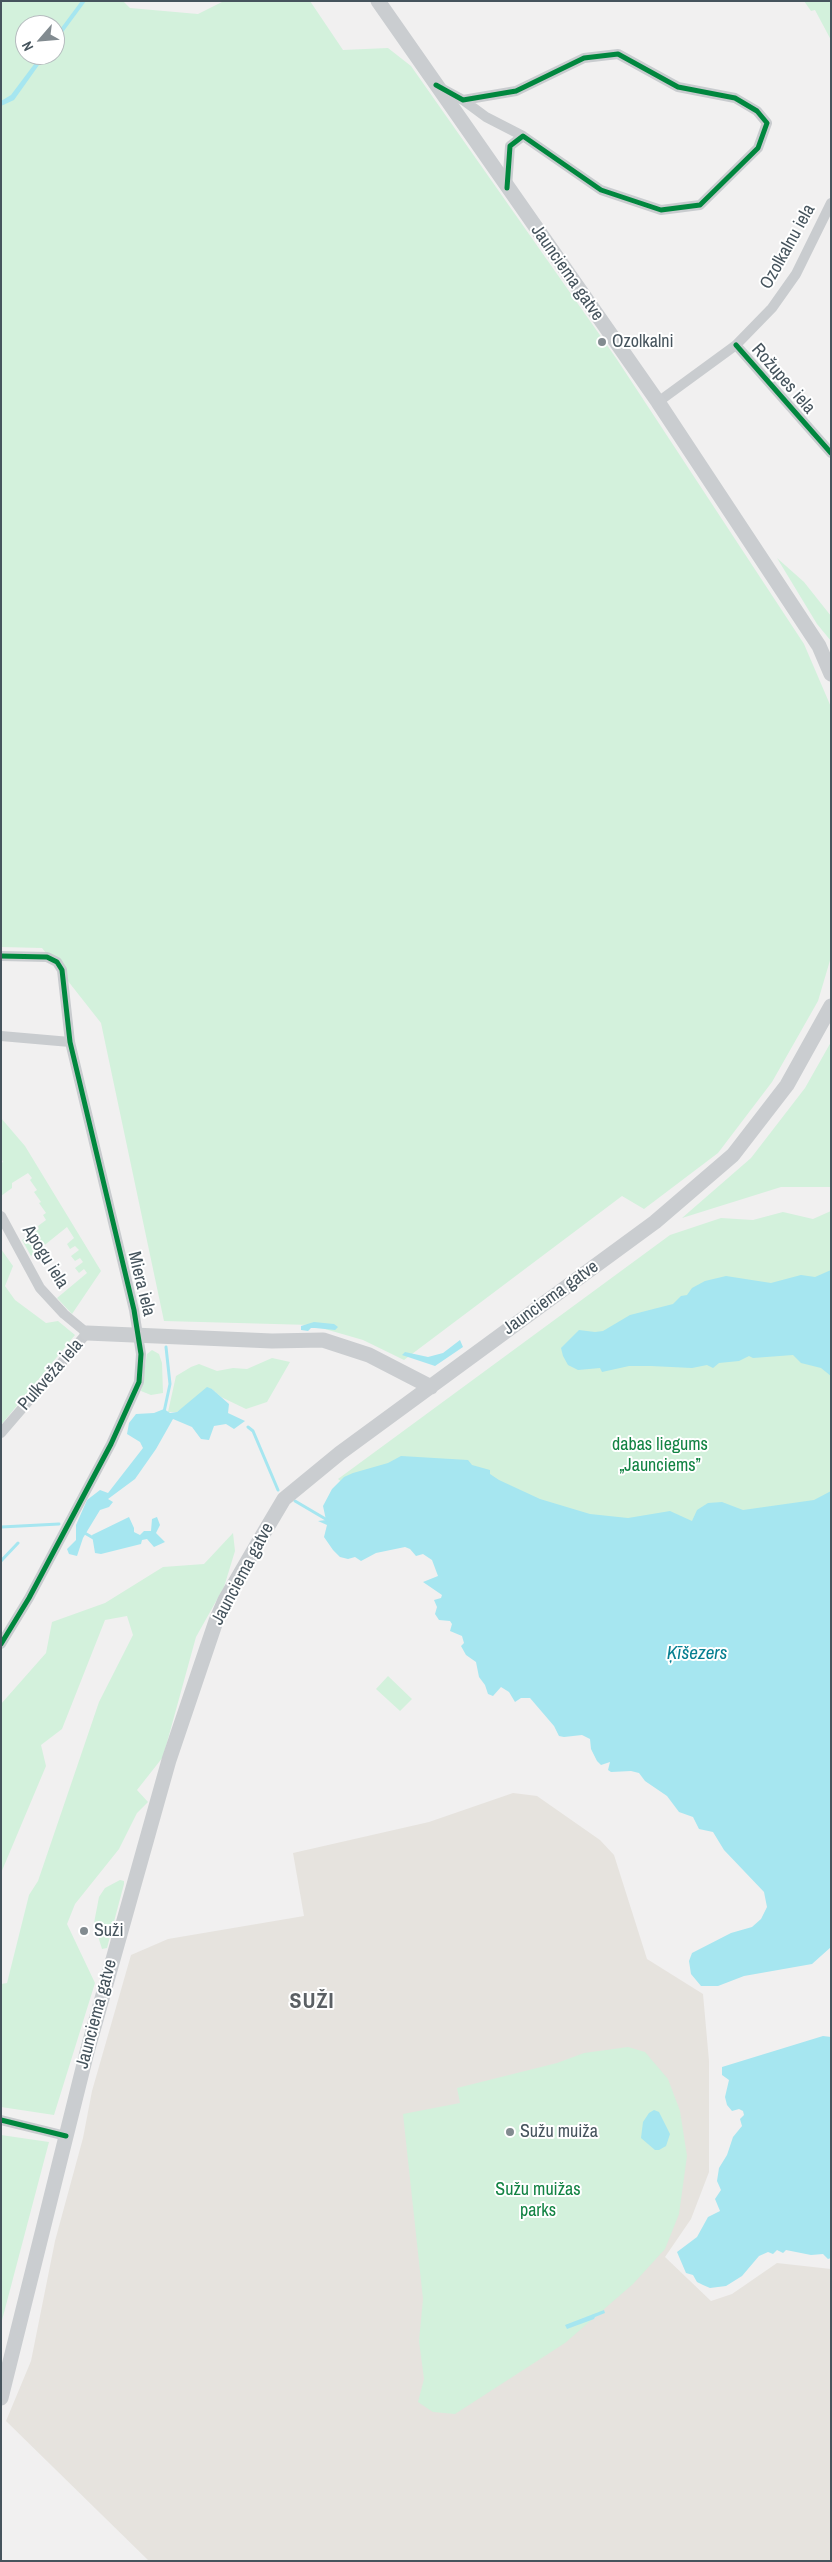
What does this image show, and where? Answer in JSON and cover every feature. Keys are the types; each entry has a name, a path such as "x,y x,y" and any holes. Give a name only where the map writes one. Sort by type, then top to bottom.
{"main road":[{"name":"Jaunciema gatve","path":"378,1 658,402 819,646 831,674"},
{"name":"Jaunciema gatve","path":"1,2398 89,2043 168,1760 225,1600 284,1499 340,1454 655,1222 733,1155 787,1085 831,1006"},
{"name":"Pulkveža iela","path":"87,1333 272,1341 323,1340 369,1355 431,1387"}],"street":[{"path":"436,85 523,136 601,190 661,210 700,205 758,148 767,123 757,111 735,98 678,87 618,54 584,58 516,91 463,100"},
{"path":"507,188 510,146 523,136"},
{"name":"Ozolkalnu iela","path":"658,402 736,345 772,308 796,274 831,203"},
{"name":"Rožupes iela","path":"736,345 829,448"},
{"name":"Miera iela","path":"1,956 47,957 57,962 62,970 70,1042 139,1336 141,1354 139,1382 111,1444 29,1598 1,1644"},
{"path":"1,1036 70,1042"},
{"name":"Apogu iela","path":"1,1216 40,1288 64,1314 87,1333"},
{"name":"Pulkveža iela","path":"1,1433 87,1333"},
{"path":"1,2120 66,2136"}],"shaded area":[{"path":"513,1793 537,1796 600,1840 614,1855 647,1959 703,1994 709,2061 709,2172 691,2219 665,2257 711,2301 732,2294 777,2263 831,2269 831,2561 149,2561 6,2421 31,2361 55,2241 83,2138 92,2091 131,1955 168,1939 304,1916 293,1853 429,1822"}],"green space":[{"path":"1,1 123,1 130,8 198,14 224,1 310,1 343,50 388,48 411,66 616,358 804,644 831,707 831,957 818,1001 772,1082 718,1153 644,1209 622,1196 404,1360 363,1340 311,1325 164,1321 101,1023 42,948 1,947"},
{"path":"804,1 831,1 831,40 815,10 811,11"},
{"path":"777,558 804,582 831,616 831,641 817,624"},
{"path":"831,1042 831,1187 781,1187 682,1218 751,1158 805,1088"},
{"path":"1,1118 25,1146 101,1271 72,1314 57,1298 87,1273 84,1269 79,1273 75,1268 83,1262 80,1258 75,1261 71,1256 79,1250 75,1246 70,1249 67,1244 74,1238 67,1227 31,1256 22,1240 39,1229 38,1226 46,1220 43,1215 46,1213 34,1192 37,1190 30,1180 32,1178 28,1173 12,1183 12,1188 1,1196 1,1165 3,1161 1,1160"},
{"name":"dabas liegums „Jaunciems”","path":"831,1211 831,1609 369,1504 338,1479 670,1235 721,1218 753,1220 783,1212 813,1219"},
{"path":"1,1249 13,1266 5,1286 15,1300 46,1323 58,1321 75,1335 1,1425"},
{"path":"152,1350 159,1354 162,1363 163,1393 151,1395 141,1391 147,1354"},
{"path":"272,1358 290,1362 267,1402 246,1409 221,1397 212,1389 177,1412 168,1412 176,1376 191,1367 199,1364 217,1371 233,1368 247,1369"},
{"path":"233,1533 235,1551 224,1587 196,1637 163,1757 137,1790 148,1802 137,1813 119,1849 75,1904 67,1924 95,1983 54,2115 1,2107 1,1984 7,1983 29,1895 38,1881 99,1702 133,1635 127,1616 105,1620 62,1729 41,1745 46,1766 1,1873 1,1704 46,1653 52,1622 105,1603 163,1567 204,1564"},
{"path":"388,1676 412,1699 400,1711 376,1689"},
{"path":"120,1880 124,1881 124,1884 107,1948 102,1949 94,1923 99,1897 105,1888"},
{"name":"Sužu muižas parks","path":"628,2047 645,2052 668,2079 680,2111 687,2156 679,2214 665,2249 633,2284 565,2343 455,2414 433,2412 418,2402 424,2379 419,2341 423,2299 403,2114 460,2103 457,2088 557,2063 584,2053"},
{"path":"1,2135 49,2142 1,2324"}],"water":[{"path":"81,1 86,1 65,29 65,23"},
{"path":"34,65 39,65 14,100 1,106 1,101 11,95"},
{"path":"831,1270 831,1376 821,1368 801,1363 793,1355 753,1358 749,1356 739,1361 719,1363 713,1368 707,1365 692,1368 629,1366 602,1372 600,1368 578,1370 568,1365 563,1356 561,1348 579,1330 603,1331 630,1315 673,1304 681,1296 687,1295 692,1288 705,1281 726,1276 771,1283 801,1275 815,1277"},
{"path":"314,1322 334,1324 338,1327 335,1330 311,1328 308,1331 301,1330 301,1326"},
{"path":"460,1340 463,1347 435,1366 402,1355 405,1352 428,1357 443,1353"},
{"path":"207,1387 229,1404 228,1413 245,1421 234,1429 226,1424 214,1426 209,1440 201,1439 192,1427 173,1419 156,1449 135,1479 108,1499 113,1502 109,1507 100,1510 83,1538 77,1556 69,1554 67,1549 76,1540 76,1525 87,1500 100,1490 108,1493 143,1448 140,1442 127,1434 129,1423 136,1414 154,1413 164,1409 170,1413 177,1412"},
{"name":"Ķīšezers","path":"401,1456 468,1460 472,1465 490,1470 490,1474 499,1480 540,1499 590,1514 628,1518 670,1511 692,1521 697,1510 708,1503 722,1502 743,1510 814,1500 831,1491 831,1947 812,1964 744,1976 718,1986 701,1986 691,1974 689,1961 692,1953 731,1933 752,1927 761,1919 767,1907 764,1892 724,1850 713,1832 699,1829 693,1817 679,1812 667,1796 645,1781 639,1773 631,1771 611,1772 608,1770 610,1762 601,1765 597,1761 591,1749 590,1739 582,1735 559,1736 554,1726 530,1698 521,1698 515,1702 509,1692 501,1687 493,1696 488,1694 485,1685 479,1677 476,1662 466,1655 461,1646 464,1643 462,1636 450,1631 452,1624 450,1621 439,1620 435,1614 437,1607 434,1600 441,1598 442,1595 423,1582 438,1576 432,1560 423,1554 416,1556 410,1549 405,1547 376,1553 361,1561 355,1557 348,1559 340,1557 333,1550 324,1537 327,1525 318,1521 326,1520 323,1506 332,1489 344,1477 388,1463"},
{"path":"129,1517 134,1532 140,1535 144,1531 151,1531 152,1519 157,1517 160,1525 156,1533 165,1542 154,1547 147,1539 142,1540 141,1544 101,1554 95,1553 92,1535"},
{"path":"823,2036 831,2037 831,2258 828,2259 823,2254 811,2255 786,2250 783,2253 777,2250 773,2254 768,2252 759,2256 742,2276 726,2286 710,2288 703,2285 697,2282 693,2275 686,2273 677,2252 697,2237 708,2217 720,2211 715,2199 721,2190 717,2181 719,2168 727,2155 733,2137 742,2126 740,2119 744,2115 743,2111 739,2109 732,2111 727,2105 725,2097 729,2080 722,2075 722,2067"},
{"path":"654,2110 659,2112 670,2134 666,2146 659,2150 655,2150 641,2138 643,2122 649,2113"},
{"path":"604,2310 605,2313 594,2319 567,2329 565,2325"}],"waterway":[{"path":"164,1412 170,1384 166,1347"},
{"path":"248,1427 253,1431 278,1490"},
{"path":"295,1501 329,1521"},
{"path":"1,1527 59,1524"},
{"path":"83,1532 95,1539"},
{"path":"1,1561 18,1543"}],"cycle path":[{"path":"436,85 463,100 516,91 584,58 618,54 678,87 735,98 757,111 767,123 758,148 700,205 661,210 601,190 523,136 510,146 507,188"},
{"path":"736,345 831,453"},
{"path":"1,956 47,957 57,962 62,970 70,1042 134,1310 141,1354 139,1382 111,1444 29,1598 1,1644"},
{"path":"1,2120 66,2136"}],"place":[{"name":"Ozolkalni","path":"602,342"},
{"name":"Suži","path":"84,1931"},
{"name":"Sužu muiža","path":"510,2132"}],"district":[{"name":"SUŽI","path":"312,2002"}]}
